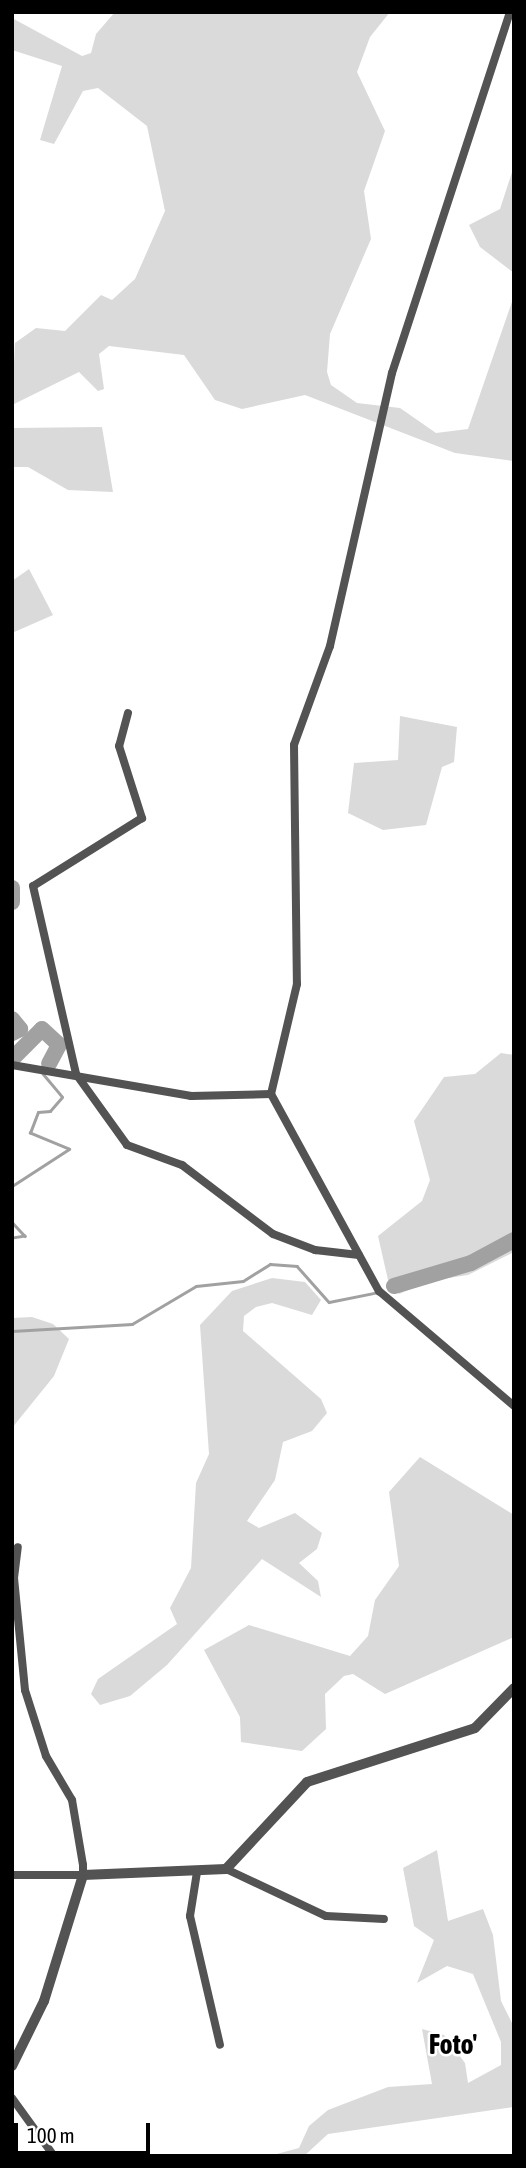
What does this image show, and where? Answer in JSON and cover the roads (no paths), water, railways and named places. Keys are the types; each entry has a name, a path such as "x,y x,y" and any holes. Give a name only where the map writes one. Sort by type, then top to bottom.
{"street":[{"path":"510,12 392,373 330,646 294,745 296,984 271,1094 359,1255 396,1310 514,1406"},
{"path":"128,713 119,746 142,818 33,886 76,1074 127,1145 182,1165 273,1234 315,1250 359,1255"},
{"path":"12,1065 191,1096 271,1094"},
{"path":"12,2066 44,2001 83,1875 72,1800 46,1756 25,1690 14,1578 18,1546"},
{"path":"226,1869 307,1782 475,1728 514,1688"},
{"path":"12,1875 197,1872 226,1869 326,1916 384,1919"},
{"path":"197,1872 190,1916 220,2045"},
{"path":"12,2098 54,2156"}],"waterway":[{"path":"12,888 12,902"},
{"path":"12,1019 20,1029 12,1033"},
{"path":"12,1059 42,1029 59,1045 49,1064"},
{"path":"12,1186 69,1149 30,1133 38,1112 50,1111 62,1097 43,1074"},
{"path":"12,1222 25,1236 12,1238"},
{"path":"394,1286 471,1263 514,1240"},
{"path":"12,1331 132,1324 196,1286 243,1281 270,1264 297,1266 329,1302 379,1292"}],"district":[{"name":"Foto'","path":"453,2044"}]}
